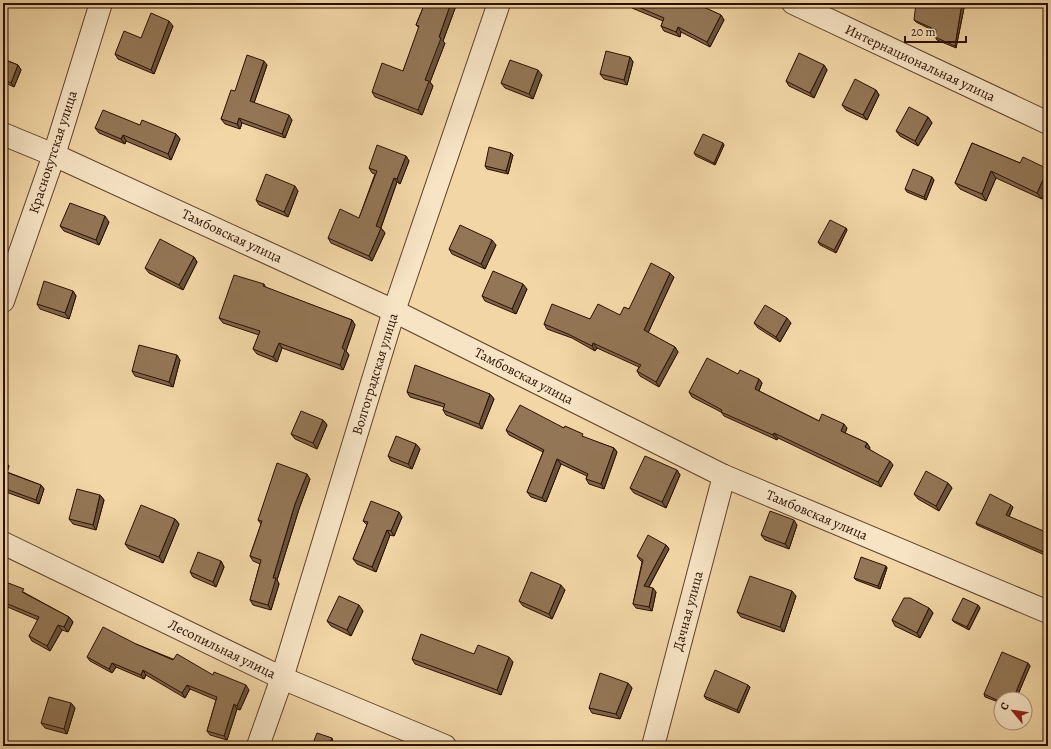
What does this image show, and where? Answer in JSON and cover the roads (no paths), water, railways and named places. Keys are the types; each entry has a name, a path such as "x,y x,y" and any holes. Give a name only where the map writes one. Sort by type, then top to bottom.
{"street":[{"name":"Краснокутская улица","path":"3,301 54,155 101,3"},
{"name":"Волгоградская улица","path":"258,746 282,678 394,311 499,3"},
{"name":"Интернациональная улица","path":"793,3 1048,123"},
{"name":"Тамбовская улица","path":"3,134 54,155 394,311 724,476 1048,612"},
{"name":"Дачная улица","path":"652,746 724,476"},
{"name":"Лесопильная улица","path":"3,543 282,678 445,746"}]}
